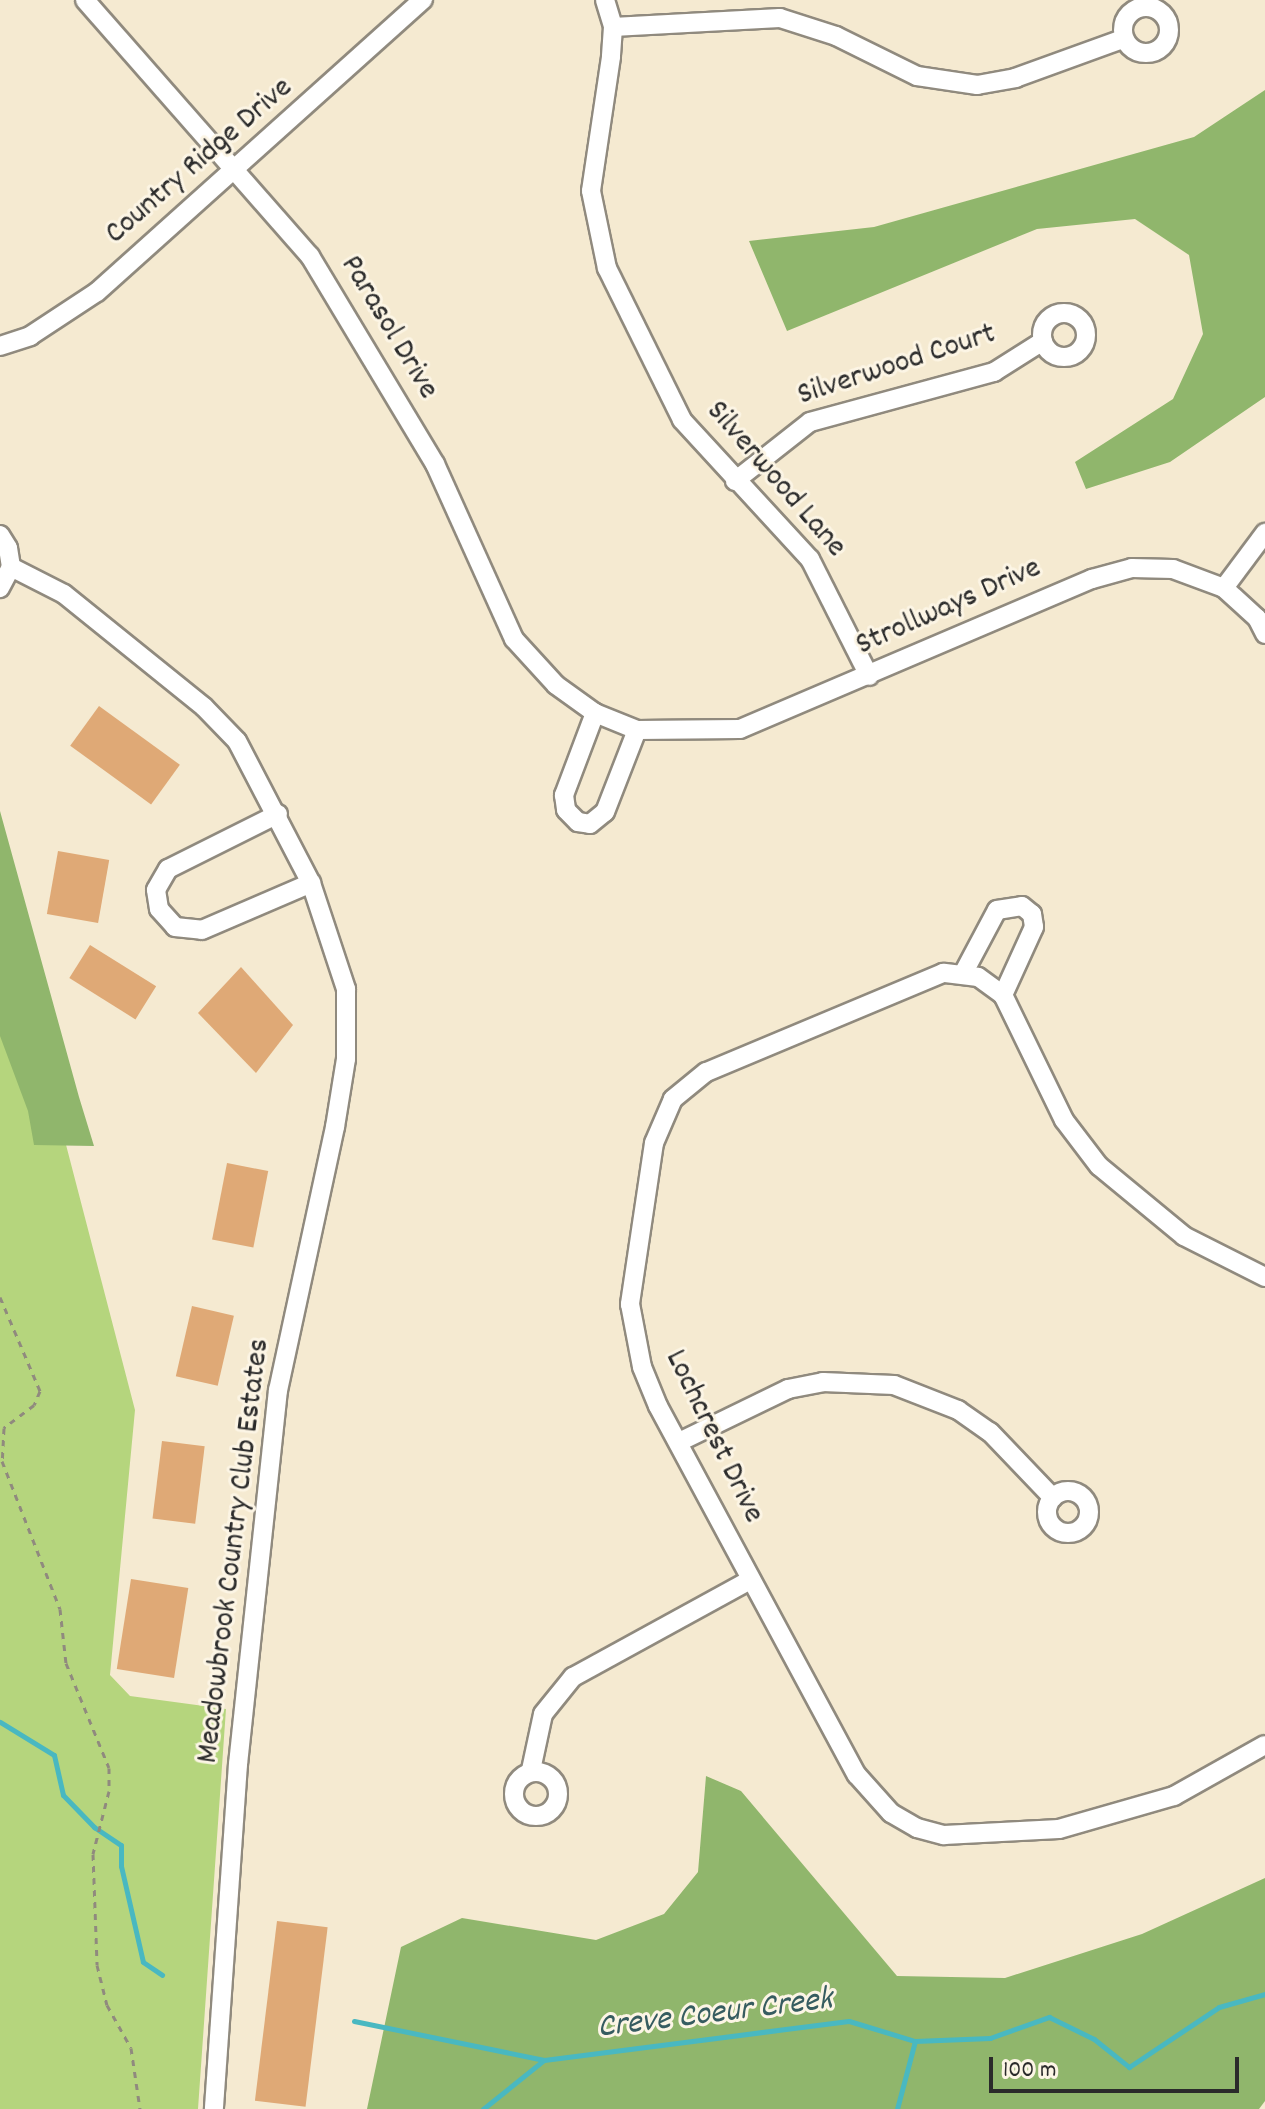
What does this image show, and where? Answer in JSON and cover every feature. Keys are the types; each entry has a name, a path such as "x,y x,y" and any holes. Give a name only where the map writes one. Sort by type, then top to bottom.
{"street":[{"name":"Parasol Drive","path":"85,0 238,170 310,256 435,464 514,639 556,685 595,713 637,730"},
{"name":"Country Ridge Drive","path":"0,346 30,336 97,292 238,170 423,0"},
{"name":"Silverwood Lane","path":"605,0 613,27 592,177 598,243 664,390 703,448 810,559 869,676"},
{"path":"613,27 780,18 836,36 917,76 977,85 1015,78 1123,39"},
{"name":"Silverwood Court","path":"735,481 810,422 994,372 1043,341"},
{"path":"1224,588 1265,533"},
{"path":"0,535 11,567 0,588"},
{"name":"Meadowbrook Country Club Estates","path":"11,567 64,594 204,707 237,741 278,814 311,883 346,989 346,1059 278,1390 238,1764 214,2109"},
{"name":"Strollways Drive","path":"637,730 740,729 1092,579 1132,568 1173,569 1224,588 1257,618 1265,634"},
{"path":"595,713 564,795 566,810 578,822 590,824 605,812 637,730"},
{"path":"278,814 168,869 156,890 159,909 175,927 202,930 311,883"},
{"path":"1003,995 1032,938 1032,914 1022,906 997,910 964,972 1003,995 1064,1120 1099,1166 1184,1236 1265,1277"},
{"name":"Lochcrest Drive","path":"964,972 919,979 877,997 706,1072 673,1099 654,1143 630,1304 642,1367 750,1580 857,1775 875,1799 917,1828 976,1837 1094,1821 1174,1796 1265,1745"},
{"path":"679,1442 788,1389 823,1382 894,1385 958,1410 990,1432 1053,1498"},
{"path":"531,1770 543,1714 573,1677 750,1580"}],"path":[{"path":"0,1297 40,1391 34,1405 4,1428 2,1461 60,1609 66,1663 104,1751 109,1791 96,1838 93,1877 97,1965 107,2005 131,2048 140,2109"}],"green space":[{"path":"1265,90 1265,397 1170,462 1086,489 1075,462 1173,399 1203,334 1189,255 1135,219 1037,229 787,331 749,241 874,227 1194,137"},
{"path":"0,811 94,1146 34,1145 28,1111 0,1036"},
{"path":"0,891 135,1410 110,1675 130,1696 226,1709 198,2109 0,2109"},
{"path":"706,1776 741,1791 897,1976 1005,1978 1142,1934 1265,1878 1265,2101 1259,2109 367,2109 401,1947 462,1918 596,1940 664,1914 698,1872"}],"building":[{"path":"99,706 180,765 151,804 70,746"},
{"path":"58,851 109,860 98,923 47,914"},
{"path":"90,945 156,986 135,1019 69,978"},
{"path":"241,967 293,1025 256,1073 198,1013"},
{"path":"227,1163 268,1171 253,1248 212,1240"},
{"path":"192,1306 234,1316 218,1386 176,1376"},
{"path":"162,1441 205,1446 195,1524 152,1518"},
{"path":"131,1579 188,1588 174,1678 117,1669"},
{"path":"277,1921 328,1927 306,2107 255,2101"}],"waterway":[{"path":"0,1722 54,1755 63,1795 94,1827 121,1845 121,1866 143,1962 162,1975"},
{"name":"Creve Coeur Creek","path":"483,2109 544,2060 849,2021 915,2041 990,2038 1049,2017 1094,2039 1129,2067 1219,2007 1265,1994"},
{"path":"354,2021 544,2060"},
{"path":"897,2109 915,2041"}]}
